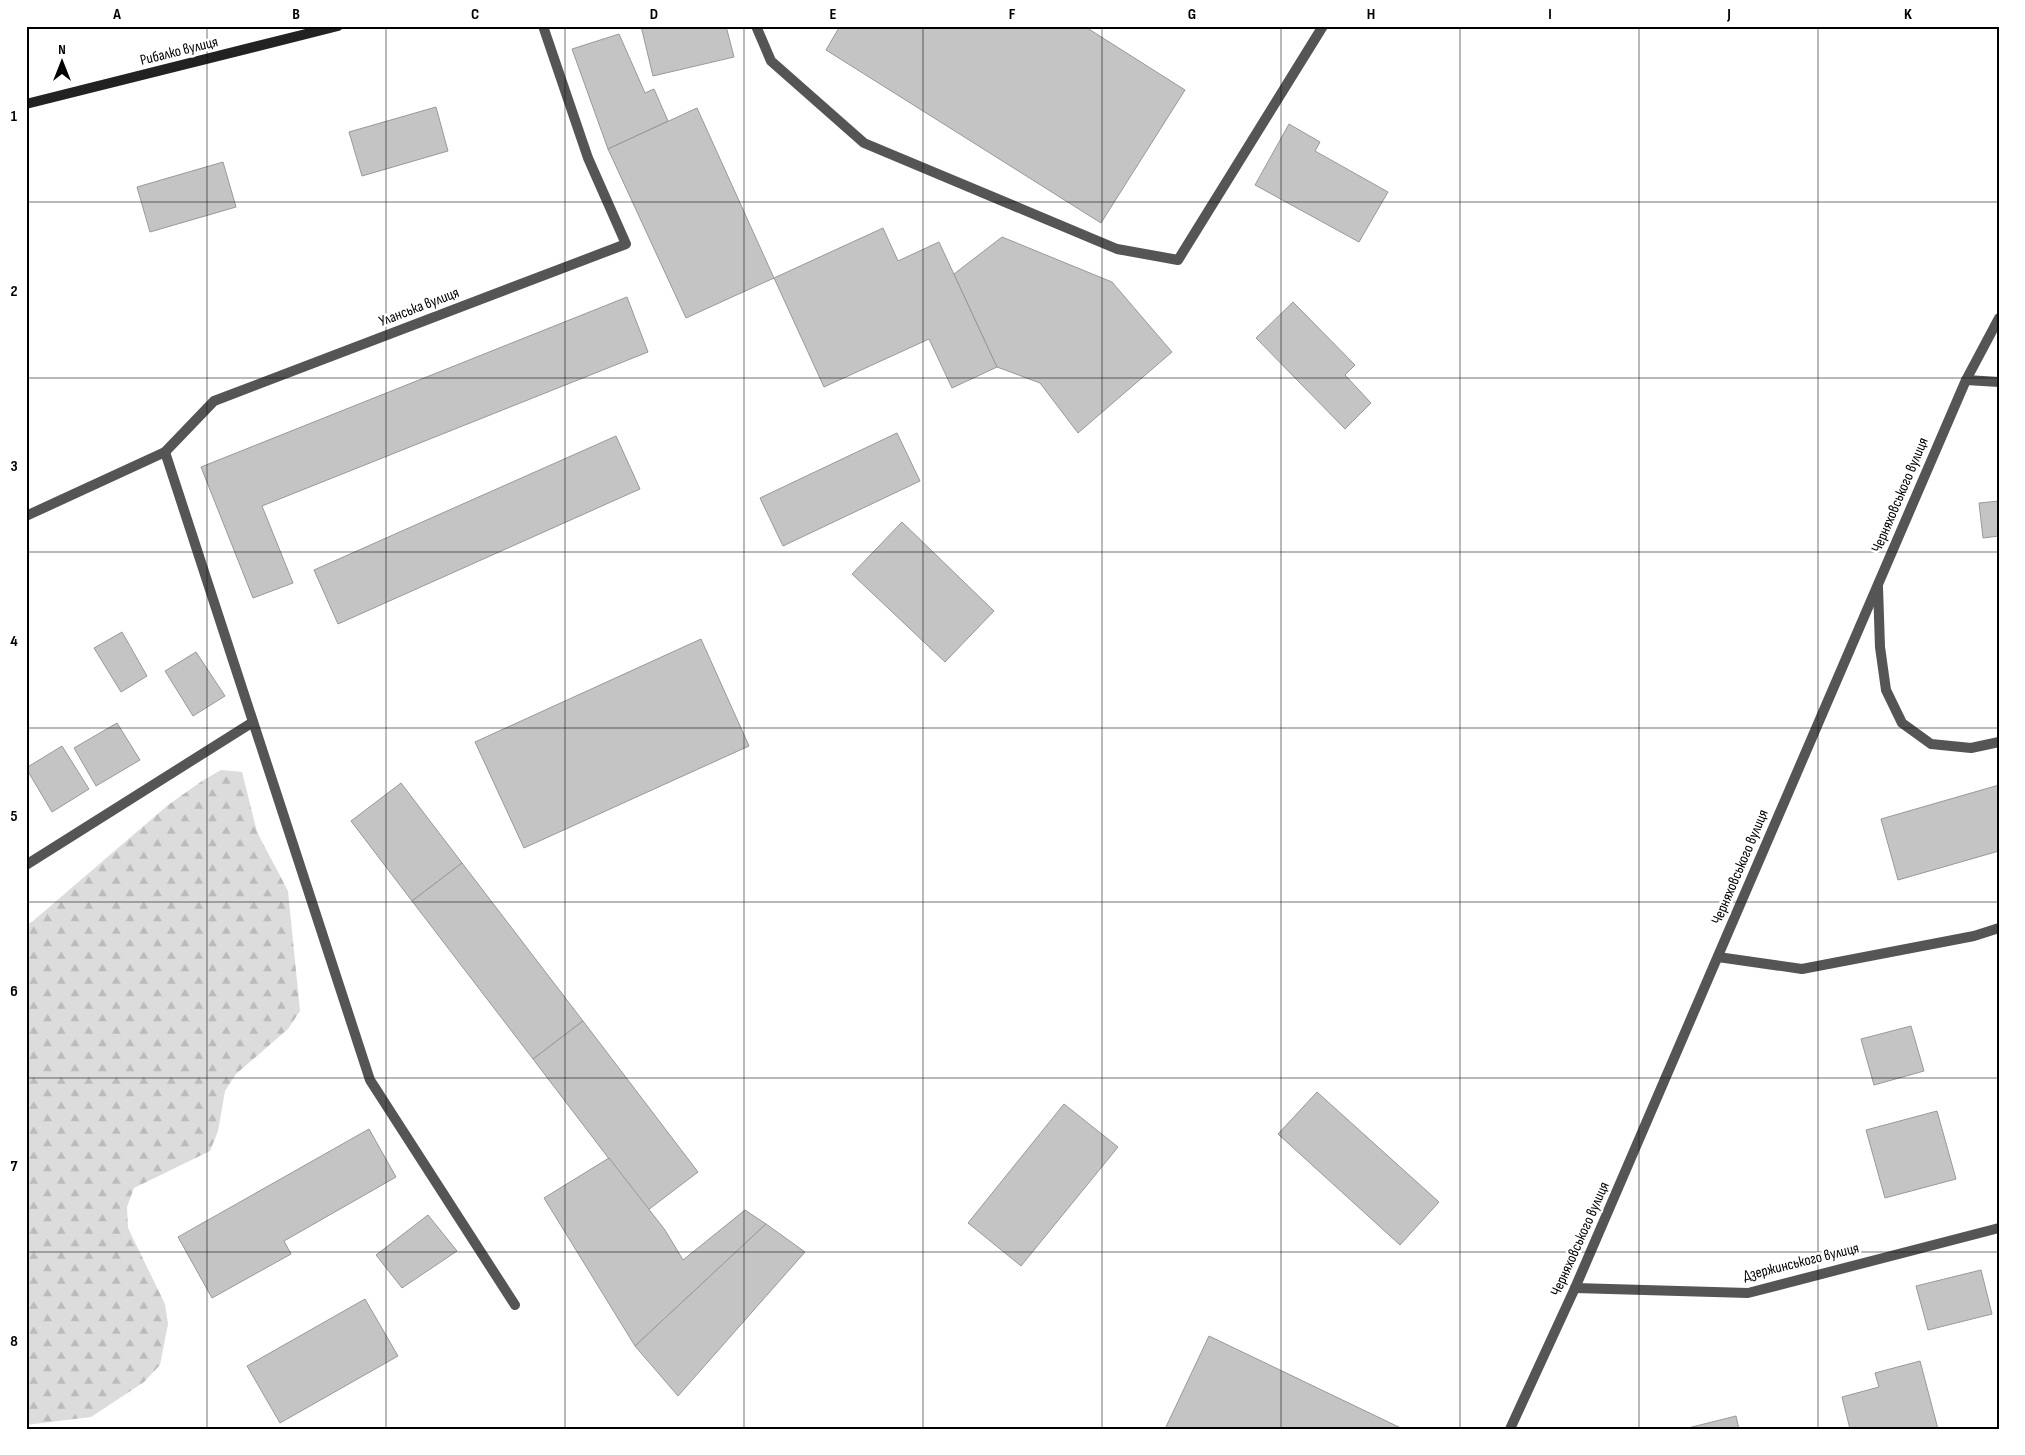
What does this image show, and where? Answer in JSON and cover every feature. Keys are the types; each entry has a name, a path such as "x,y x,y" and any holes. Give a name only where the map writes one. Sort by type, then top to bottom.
{"street":[{"name":"Рибалко вулиця","path":"26,104 338,26"},
{"name":"Уланська вулиця","path":"26,516 165,452 214,401 626,244 588,158 543,26"},
{"path":"756,26 771,62 864,144 1117,249 1178,260 1322,26"},
{"name":"Черняховського вулиця","path":"1510,1429 1575,1288 1966,380 1999,318"},
{"path":"1966,380 1999,382"},
{"path":"165,452 370,1080 515,1305"},
{"path":"1878,583 1880,646 1886,690 1902,723 1931,744 1971,748 1999,742"},
{"path":"26,865 253,722"},
{"path":"1718,957 1802,969 1974,936 1999,928"},
{"name":"Дзержинського вулиця","path":"1575,1288 1748,1293 1999,1228"}],"green space":[{"path":"221,770 242,772 257,832 288,891 300,1011 288,1029 236,1074 225,1091 218,1131 210,1151 134,1188 127,1207 128,1228 165,1304 168,1324 160,1365 144,1382 91,1417 26,1425 26,925 168,805"}],"building":[{"path":"641,26 726,26 734,57 653,76"},
{"path":"840,26 1084,26 1185,90 1101,223 826,50"},
{"path":"619,34 645,93 654,89 668,121 608,149 572,49"},
{"path":"436,107 448,151 362,176 349,132"},
{"path":"697,108 774,278 686,318 608,149"},
{"path":"1289,124 1320,142 1315,151 1388,192 1359,242 1255,185"},
{"path":"223,162 236,207 150,232 137,187"},
{"path":"883,228 898,261 939,242 997,367 952,388 929,339 824,387 774,278"},
{"path":"1002,237 1112,282 1172,352 1078,433 1040,383 997,367 954,274"},
{"path":"627,297 648,352 262,506 293,583 253,598 201,467"},
{"path":"1293,302 1355,365 1345,375 1371,403 1345,429 1256,338"},
{"path":"897,433 920,481 783,546 760,498"},
{"path":"616,436 640,489 338,624 314,570"},
{"path":"1999,501 1999,536 1983,538 1979,503"},
{"path":"902,522 994,611 945,662 852,574"},
{"path":"122,632 147,676 121,692 94,648"},
{"path":"701,639 749,746 524,848 475,742"},
{"path":"196,652 225,696 193,716 165,671"},
{"path":"117,723 140,760 96,786 74,748"},
{"path":"62,746 89,789 52,812 26,768"},
{"path":"401,783 462,863 412,901 351,821"},
{"path":"1999,785 1999,851 1898,880 1881,819"},
{"path":"462,863 583,1021 533,1059 412,901"},
{"path":"583,1021 698,1172 648,1210 533,1059"},
{"path":"1911,1026 1924,1071 1874,1085 1861,1039"},
{"path":"1317,1092 1439,1202 1400,1245 1278,1134"},
{"path":"1064,1104 1118,1147 1021,1266 968,1223"},
{"path":"1937,1111 1956,1179 1885,1198 1866,1130"},
{"path":"369,1129 396,1177 284,1241 291,1254 212,1298 178,1237"},
{"path":"609,1158 665,1230 683,1260 745,1210 766,1224 635,1346 544,1198"},
{"path":"428,1215 457,1251 402,1288 376,1255"},
{"path":"766,1224 805,1252 678,1396 635,1346"},
{"path":"1981,1270 1992,1314 1928,1330 1916,1286"},
{"path":"365,1299 398,1356 280,1423 247,1366"},
{"path":"1209,1336 1403,1429 1165,1429"},
{"path":"1920,1361 1938,1429 1850,1429 1842,1397 1879,1387 1875,1373"},
{"path":"1736,1416 1739,1429 1684,1429"}]}
